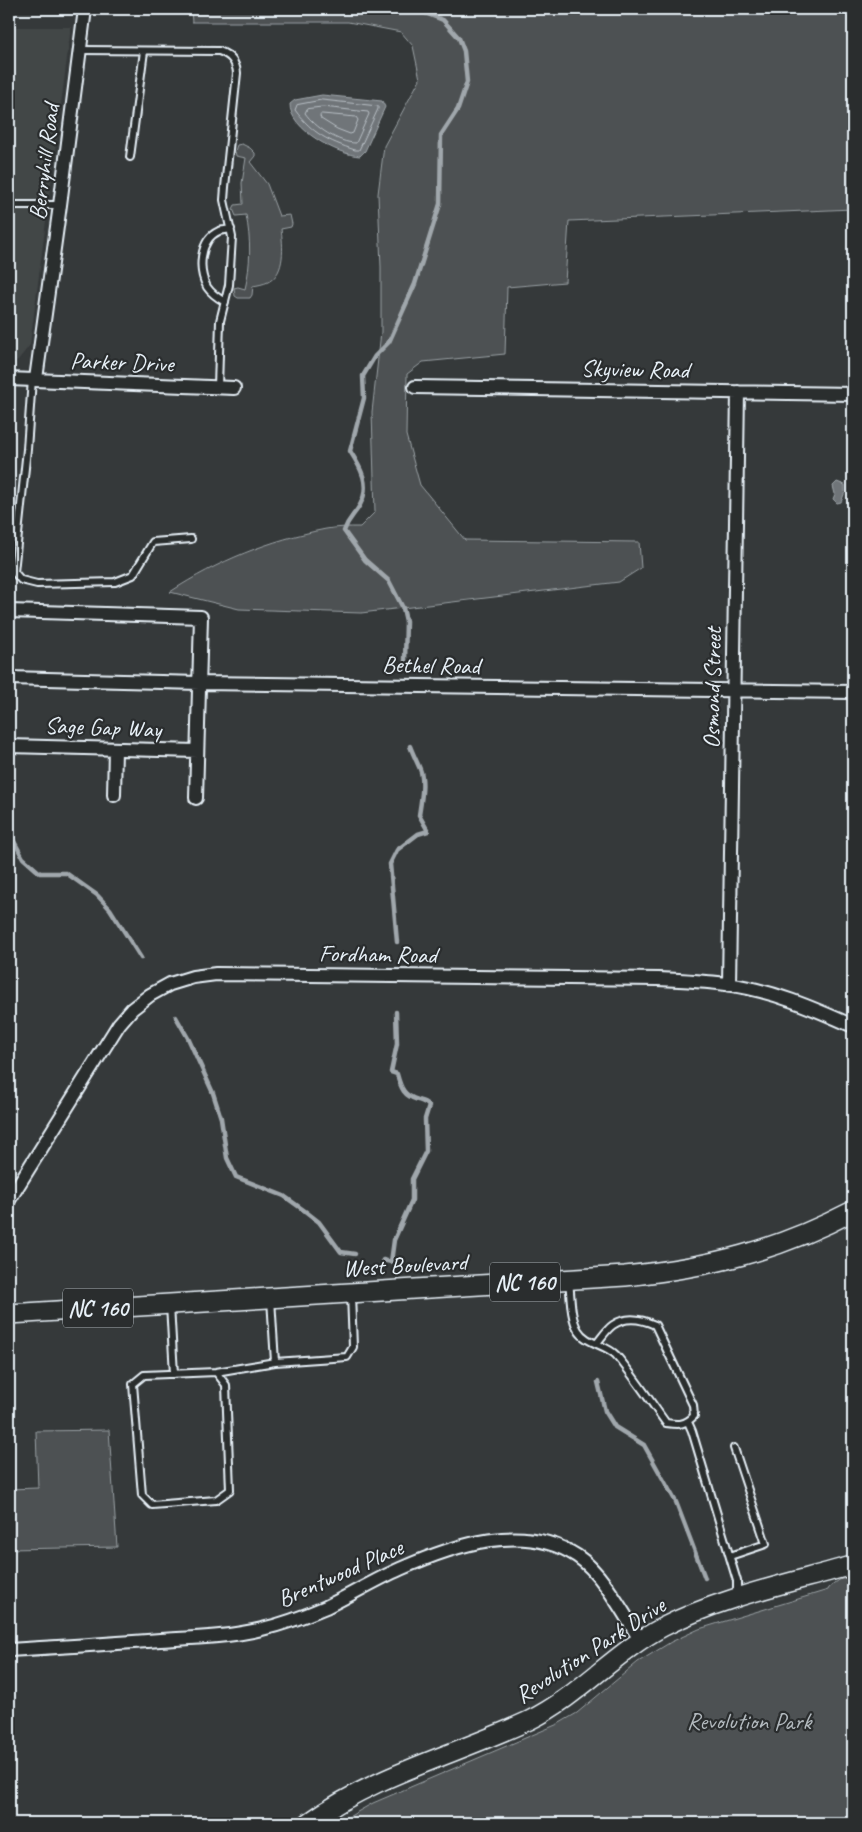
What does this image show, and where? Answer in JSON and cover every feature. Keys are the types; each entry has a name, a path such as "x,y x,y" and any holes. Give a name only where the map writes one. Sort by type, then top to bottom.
{"main road":[{"name":"West Boulevard","path":"9,1314 569,1280 674,1271 723,1262 762,1251 805,1235 853,1211"}],"street":[{"name":"Berryhill Road","path":"34,379 60,205 85,9"},
{"name":"Parker Drive","path":"9,379 234,388"},
{"name":"Skyview Road","path":"416,387 853,394"},
{"name":"Osmond Street","path":"729,984 738,392"},
{"path":"9,612 201,617 196,798"},
{"name":"Bethel Road","path":"9,678 199,683 853,692"},
{"name":"Sage Gap Way","path":"9,746 197,751"},
{"path":"114,795 115,749"},
{"name":"Fordham Road","path":"9,1200 119,1024 150,995 170,984 188,978 216,974 287,974 658,979 729,984 780,996 853,1026"},
{"name":"Brentwood Place","path":"9,1650 223,1636 263,1629 291,1621 326,1607 400,1569 444,1552 485,1541 518,1537 558,1546 578,1557 592,1569 641,1641"},
{"name":"Revolution Park Drive","path":"308,1823 329,1808 366,1787 530,1719 567,1698 662,1627 693,1613 737,1598 853,1565"}],"lane":[{"path":"80,50 220,51 233,59 236,66 237,73 224,193 226,214 232,238 229,285 220,321 218,387"},
{"path":"130,157 144,51"},
{"path":"9,206 60,205"},
{"path":"224,302 207,287 201,266 205,246 210,238 219,232 230,229"},
{"path":"34,379 14,572 21,580 37,584 115,582 133,575 153,542 191,539"},
{"path":"569,1280 574,1318 578,1331 589,1341 597,1343 614,1354 666,1423 678,1425 688,1422 694,1416 693,1405 655,1325 646,1321 623,1320 612,1325 597,1343"},
{"path":"216,1372 226,1385 230,1490 216,1500 152,1505 142,1495 134,1384 144,1375 216,1372 275,1362 347,1357 353,1347 351,1293"},
{"path":"271,1298 275,1362"},
{"path":"170,1304 174,1374"},
{"path":"688,1422 737,1581 737,1598"},
{"path":"730,1556 766,1544 734,1448"}],"shaded area":[{"path":"9,27 71,27 30,345 18,360 9,364"}],"green space":[{"path":"853,9 853,209 569,221 565,282 507,287 505,354 423,362 407,374 406,435 420,485 465,540 639,542 641,568 619,582 361,613 239,609 170,592 225,561 245,553 284,539 330,528 360,527 375,512 372,412 381,332 378,194 384,146 420,79 413,46 401,32 348,22 192,22 191,10"},
{"path":"242,144 255,153 250,162 267,184 279,216 290,215 292,224 291,227 281,229 282,258 278,272 268,282 253,286 250,298 238,298 235,296 234,288 245,289 249,261 249,234 246,215 236,216 233,209 235,205 243,204 242,183 246,158 236,156 235,151 237,145"},
{"path":"109,1430 117,1547 9,1549 9,1489 38,1488 36,1431"},
{"name":"Revolution Park","path":"853,1576 853,1823 338,1823 373,1803 558,1724 577,1713 638,1662 671,1642 699,1629 828,1590 839,1580"}],"water":[{"path":"322,95 382,101 385,107 365,151 360,156 351,155 328,146 316,139 297,123 290,104 295,100"},
{"path":"837,482 845,485 845,492 841,502 837,503 833,499 835,494 833,486"}],"waterway":[{"path":"405,661 406,621 403,608 389,581 365,560 344,531 360,505 365,491 361,470 350,451 364,398 363,376 375,356 389,342 415,284 440,204 441,135 458,109 467,82 464,51 459,38 443,20 425,13 425,9"},
{"path":"397,942 390,864 397,850 418,834 428,831 419,815 422,779 420,769 410,746"},
{"path":"9,832 23,858 40,873 66,873 97,895 110,909 141,958"},
{"path":"383,1260 391,1262 394,1240 412,1200 412,1179 426,1151 425,1119 429,1106 406,1094 397,1074 391,1072 397,1044 396,1012"},
{"path":"176,1017 188,1038 213,1093 221,1118 227,1158 236,1177 284,1196 319,1222 341,1252 355,1254"},
{"path":"598,1382 605,1411 615,1427 644,1445 676,1502 705,1578"}]}
